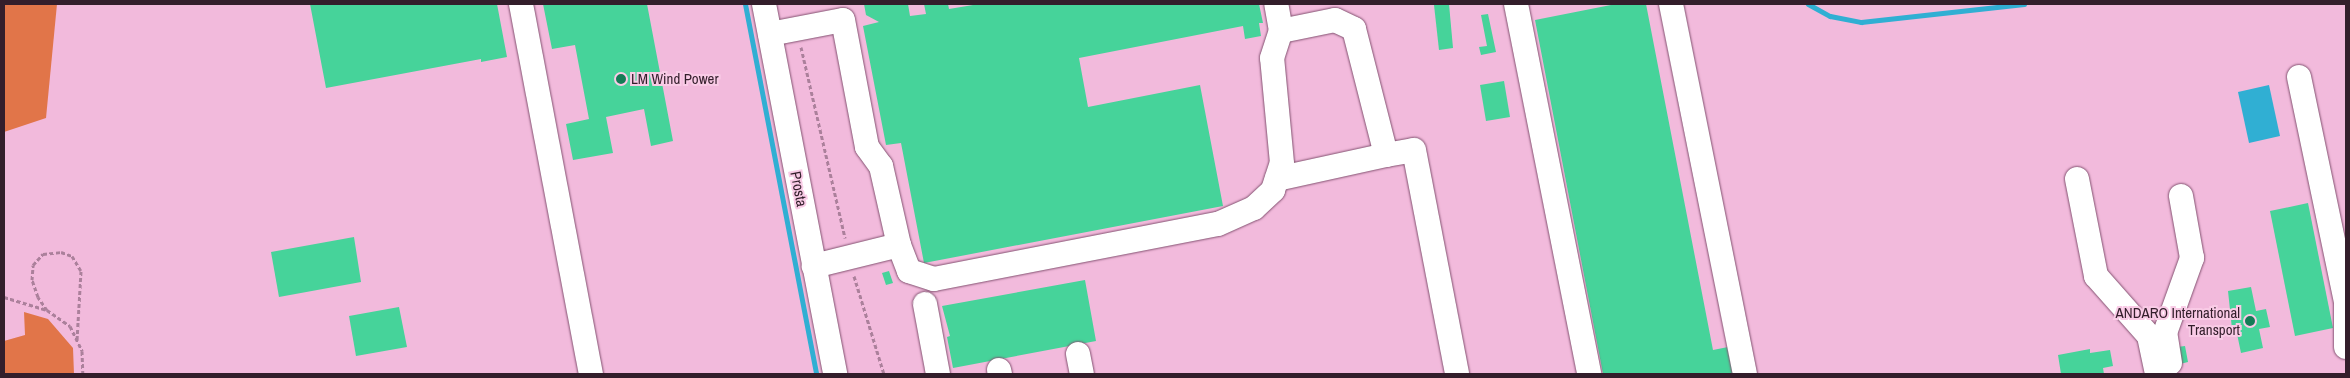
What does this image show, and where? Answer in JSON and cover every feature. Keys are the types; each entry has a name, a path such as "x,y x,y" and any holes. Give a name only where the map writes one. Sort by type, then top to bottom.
{"street":[{"path":"521,4 591,374"},
{"name":"Prosta","path":"764,4 835,374"},
{"path":"770,34 796,29 847,12 867,147 881,166 899,246 909,270 934,279 1218,224 1254,208 1273,190 1282,163 1272,58 1282,30 1276,4"},
{"path":"1516,4 1589,374"},
{"path":"1671,4 1745,374"},
{"path":"1282,30 1335,20 1354,29 1386,156"},
{"path":"2299,77 2346,302 2346,346"},
{"path":"1277,179 1414,150 1457,374"},
{"path":"2077,179 2096,276 2149,336 2156,374"},
{"path":"2172,374 2165,333 2192,258 2181,196"},
{"path":"814,266 899,246"},
{"path":"925,304 938,374"}],"path":[{"path":"796,29 849,258 884,374"},
{"path":"47,310 38,297 32,280 33,265 43,254 61,252 72,256 81,271 77,340"},
{"path":"4,297 47,310 70,326 82,351 83,374"}],"shaded area":[{"path":"4,4 57,4 46,118 4,132"},
{"path":"24,312 48,319 73,348 74,374 4,374 4,341 25,335"}],"water":[{"path":"2269,85 2280,136 2249,143 2238,92"}],"building":[{"path":"310,4 497,4 507,57 481,62 481,59 326,88"},
{"name":"LM Wind Power","path":"543,4 647,4 673,141 651,146 644,109 606,117 613,153 573,160 566,124 589,119 575,45 552,49"},
{"path":"864,4 908,4 910,16 926,14 924,4 948,4 949,9 979,4 1259,4 1263,23 1259,23 1261,36 1245,39 1243,26 1079,58 1088,107 1200,85 1223,206 924,263 901,143 886,145 863,26 879,22 866,15"},
{"path":"1449,4 1453,48 1439,50 1434,5"},
{"path":"1616,4 1646,4 1713,350 1733,346 1739,374 1603,374 1535,20"},
{"path":"1488,14 1496,52 1481,55 1479,47 1487,46 1481,15"},
{"path":"1504,81 1510,117 1486,121 1480,85"},
{"path":"2308,203 2333,328 2295,336 2270,211"},
{"path":"354,237 361,282 279,297 271,252"},
{"path":"889,271 893,283 886,285 882,273"},
{"path":"1085,280 1096,341 953,368 947,337 950,336 942,306"},
{"name":"ANDARO International Transport","path":"2251,287 2256,311 2266,309 2270,327 2259,329 2263,348 2241,353 2236,329 2232,329 2228,291"},
{"path":"399,307 407,347 356,356 349,316"},
{"path":"2185,346 2188,362 2180,364 2177,347"},
{"path":"2090,349 2090,353 2110,350 2113,366 2103,368 2104,374 2061,374 2058,355"}],"waterway":[{"path":"745,4 816,374"},
{"path":"1808,4 1830,16 1861,22 2024,4"}],"place":[{"name":"LM Wind Power","path":"621,79"},
{"name":"ANDARO International Transport","path":"2250,321"}]}
